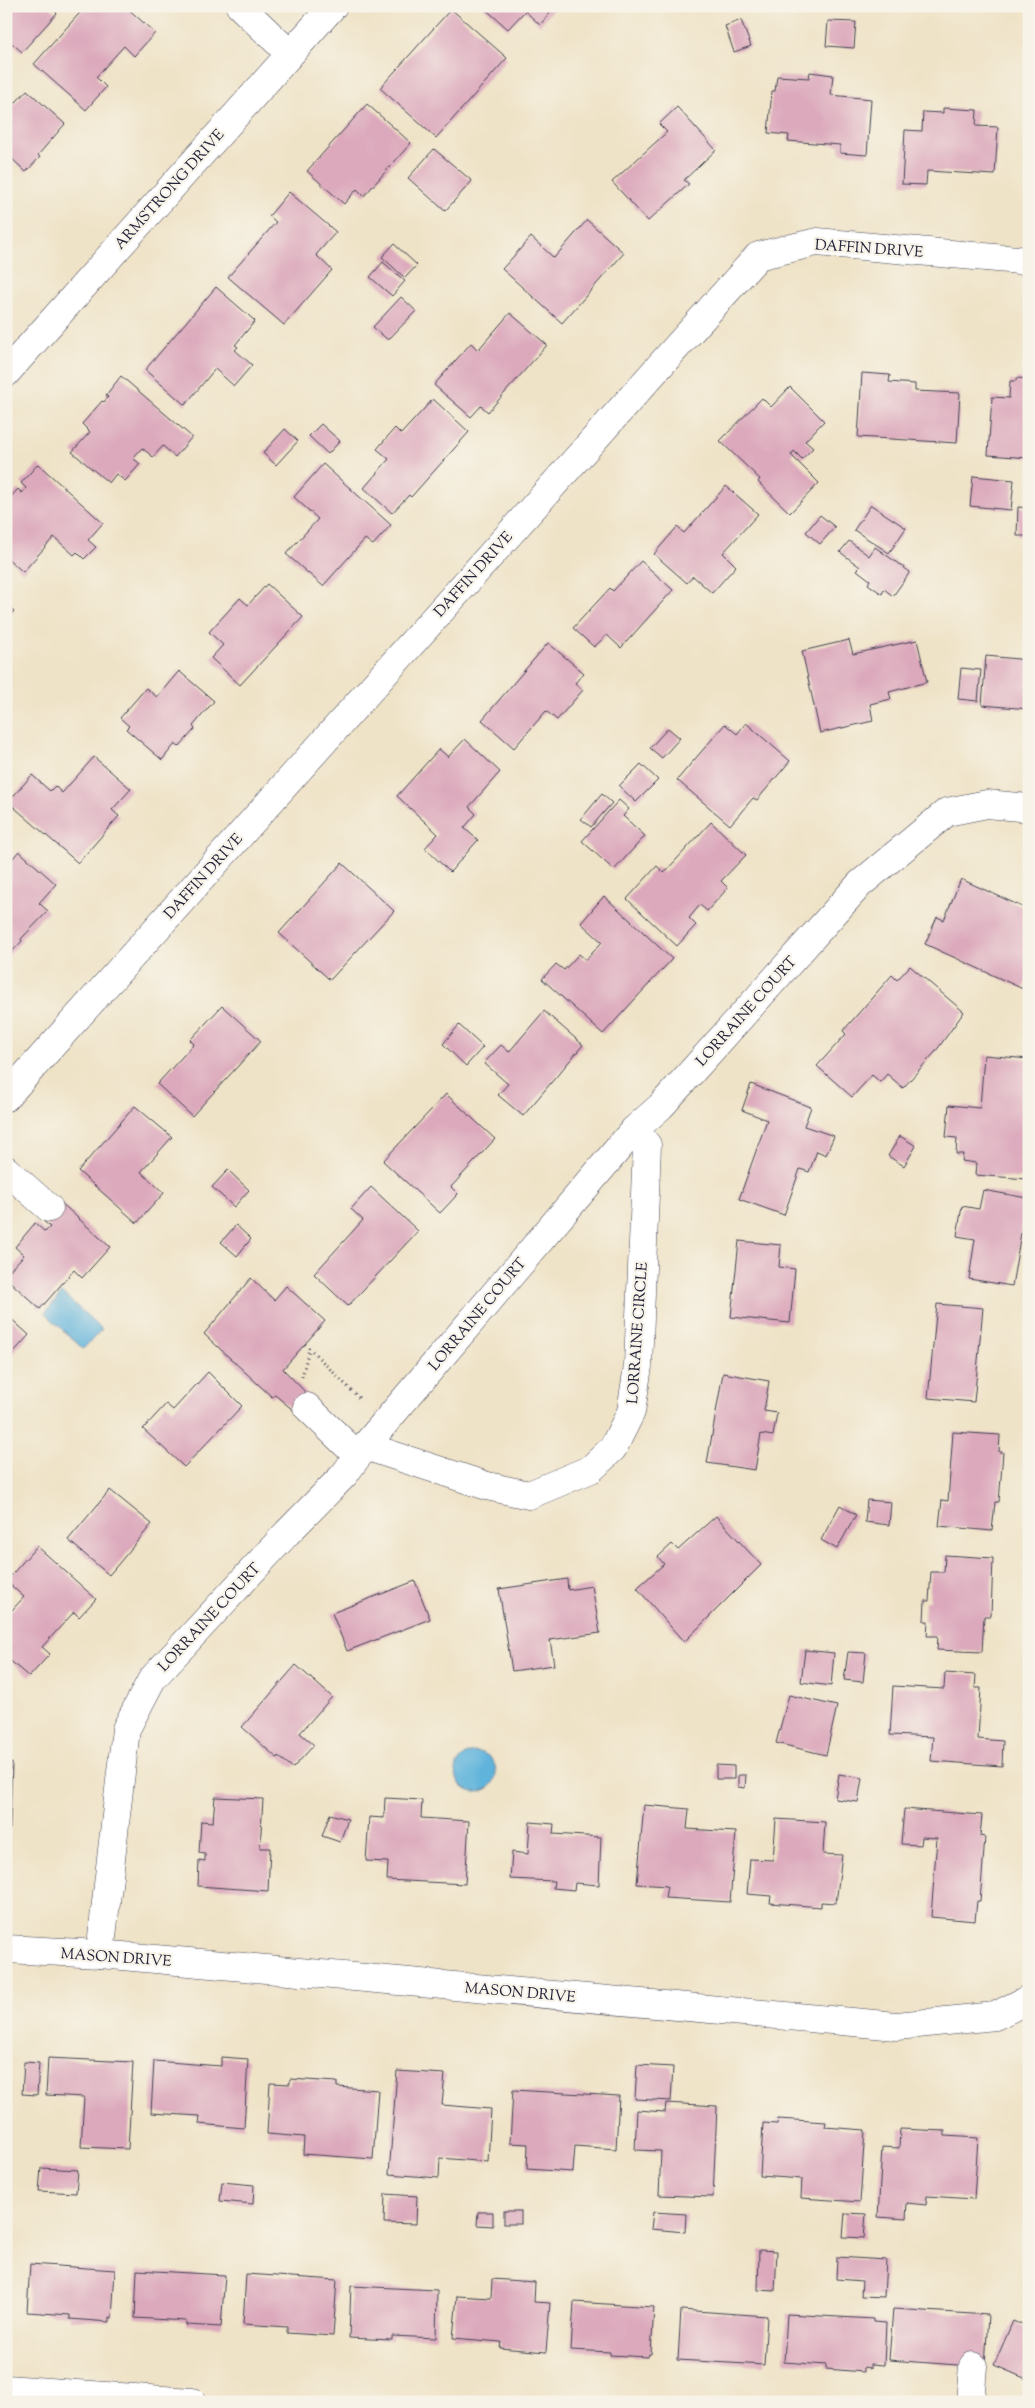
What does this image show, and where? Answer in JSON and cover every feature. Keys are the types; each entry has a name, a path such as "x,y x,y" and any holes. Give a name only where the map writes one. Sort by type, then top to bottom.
{"street":[{"path":"240,6 289,53"},
{"name":"ARMSTRONG DRIVE","path":"6,373 289,53 333,6"},
{"name":"DAFFIN DRIVE","path":"6,1097 758,256 817,242 1029,261"},
{"name":"LORRAINE COURT","path":"100,1954 126,1729 152,1679 287,1533 344,1475 385,1423 634,1130 661,1106 860,884 947,812 987,804 1029,808"},
{"name":"LORRAINE CIRCLE","path":"362,1451 487,1486 529,1495 591,1469 613,1448 631,1412 638,1366 647,1145 634,1130"},
{"path":"6,1170 49,1208"},
{"path":"307,1407 362,1451"},
{"name":"MASON DRIVE","path":"6,1949 100,1954 897,2026 995,2016 1029,1999"},
{"path":"970,2402 973,2366"},
{"path":"6,2389 192,2402"}],"path":[{"path":"305,1344 385,1423"},
{"path":"302,1380 309,1348"}],"water":[{"path":"62,1293 102,1329 83,1349 45,1313"},
{"path":"480,1752 487,1755 493,1761 496,1772 495,1780 487,1789 480,1792 472,1792 465,1789 457,1780 456,1768 459,1761 468,1753"}],"building":[{"path":"13,6 49,6 57,13 22,52 6,38 6,14"},
{"path":"86,6 125,6 155,33 134,56 124,46 96,77 106,87 86,110 34,64"},
{"path":"482,6 556,6 540,25 525,11 508,29"},
{"path":"451,9 507,58 436,138 380,88"},
{"path":"741,20 751,46 734,52 725,26"},
{"path":"828,21 856,22 854,48 826,46"},
{"path":"810,72 833,75 831,95 871,99 867,155 840,153 840,145 788,141 789,135 768,133 772,91 775,91 777,76 809,78"},
{"path":"27,90 65,124 26,172 6,153 6,113"},
{"path":"367,104 411,143 364,196 357,189 344,204 307,171"},
{"path":"677,107 716,150 684,180 689,184 648,221 612,182 667,132 659,124"},
{"path":"943,108 977,110 976,126 998,127 995,175 927,171 926,185 902,184 905,130 922,131 923,112 943,113"},
{"path":"434,149 472,181 445,211 408,178"},
{"path":"289,192 336,232 316,255 332,270 284,325 228,277 276,222 269,216"},
{"path":"587,220 624,253 562,323 502,269 531,237 554,258"},
{"path":"394,244 417,265 405,278 382,257"},
{"path":"383,262 405,281 392,296 370,277"},
{"path":"216,287 255,321 235,345 238,347 235,350 252,365 234,386 215,369 185,405 145,370"},
{"path":"401,297 416,311 388,340 373,327"},
{"path":"510,313 547,345 488,412 481,406 471,417 434,385 471,343 478,350"},
{"path":"862,373 890,375 889,382 915,384 915,391 960,393 957,443 858,437"},
{"path":"121,376 192,437 175,457 163,446 153,457 142,448 133,458 140,464 125,481 116,474 109,483 72,452 90,432 82,424 102,401 104,402 108,397 106,395"},
{"path":"1017,378 1029,379 1029,458 988,455 992,397 1009,398 1010,381 1016,381"},
{"path":"790,387 824,421 805,441 813,448 802,459 794,451 791,455 819,483 790,513 758,482 760,479 720,441 762,398 771,407"},
{"path":"433,399 469,432 411,497 409,495 392,513 364,488 389,459 377,449 395,428 401,434"},
{"path":"321,424 340,441 328,454 309,436"},
{"path":"285,429 298,441 276,465 263,453"},
{"path":"38,464 103,523 88,540 96,547 84,559 77,552 74,555 54,537 23,572 6,557 6,502 18,489 22,493 26,488 21,483"},
{"path":"323,464 391,525 373,545 365,539 323,586 286,554 318,519 294,497"},
{"path":"973,476 1014,480 1011,510 970,506"},
{"path":"726,486 758,514 723,553 736,566 712,593 693,576 687,583 654,554 677,527 684,533"},
{"path":"871,505 906,528 889,553 854,530"},
{"path":"1018,507 1029,508 1029,536 1017,536"},
{"path":"820,515 835,527 820,544 806,532"},
{"path":"849,541 869,556 875,547 910,572 893,596 884,589 882,594 868,584 870,580 857,570 860,567 840,552"},
{"path":"641,561 673,590 621,648 607,635 594,647 573,628 610,588 613,591"},
{"path":"267,584 303,617 240,685 211,658 223,645 209,632 240,598 248,605"},
{"path":"6,604 14,611 6,620"},
{"path":"849,640 853,654 917,640 927,682 889,692 891,699 870,704 873,721 820,733 802,651"},
{"path":"548,643 584,673 575,683 583,690 557,720 546,711 514,748 482,720"},
{"path":"986,656 1029,660 1029,709 982,705"},
{"path":"961,668 981,670 978,701 958,699"},
{"path":"179,671 214,701 193,726 195,729 179,747 175,744 162,760 126,729 129,726 120,718 146,688 157,697"},
{"path":"746,723 790,761 757,800 753,798 730,825 677,780 725,724 737,734"},
{"path":"668,728 680,738 662,758 650,748"},
{"path":"465,739 500,772 469,807 476,814 464,828 478,840 450,872 425,848 438,834 397,796 439,749 448,757"},
{"path":"94,757 131,789 112,810 119,816 78,863 8,802 32,775 50,791 55,786 62,793"},
{"path":"641,764 658,780 636,802 619,786"},
{"path":"602,794 612,803 591,827 581,819"},
{"path":"619,800 629,809 623,816 645,836 614,870 582,841"},
{"path":"711,822 746,855 721,881 728,888 707,911 700,905 689,918 696,925 677,946 627,899 657,866 664,873"},
{"path":"19,851 56,884 39,903 48,911 6,958 6,866"},
{"path":"342,863 394,911 330,980 279,933"},
{"path":"961,879 1029,910 1029,976 1023,989 925,944 937,917 944,920"},
{"path":"604,896 672,959 603,1034 542,979 556,964 564,970 579,954 586,960 602,942 581,923"},
{"path":"910,966 964,1012 936,1051 903,1088 887,1074 880,1082 872,1075 852,1097 817,1066 846,1034 843,1031 892,975 897,980"},
{"path":"222,1006 261,1041 192,1116 157,1084 194,1044 190,1040"},
{"path":"544,1011 583,1045 523,1116 498,1095 508,1084 484,1063 501,1045 509,1052"},
{"path":"459,1025 483,1047 466,1066 443,1044"},
{"path":"984,1055 1029,1059 1027,1179 975,1175 976,1163 962,1161 963,1154 956,1154 957,1138 946,1137 949,1105 980,1108"},
{"path":"751,1084 811,1107 804,1126 834,1136 826,1155 817,1151 809,1172 800,1169 784,1215 739,1199 767,1120 742,1110"},
{"path":"446,1094 495,1139 451,1187 458,1194 440,1213 383,1161"},
{"path":"135,1106 172,1137 141,1172 164,1193 137,1223 78,1171"},
{"path":"900,1136 916,1146 904,1166 888,1156"},
{"path":"228,1170 249,1190 234,1207 212,1187"},
{"path":"371,1187 418,1231 348,1306 314,1274 363,1220 351,1209"},
{"path":"983,1190 1027,1198 1012,1286 969,1279 975,1239 957,1236 962,1206 979,1209"},
{"path":"57,1199 110,1247 82,1278 74,1270 40,1309 6,1278 6,1274 24,1255 15,1247 35,1223 45,1232 50,1227 40,1218"},
{"path":"236,1225 251,1239 237,1256 221,1242"},
{"path":"739,1241 781,1245 779,1267 795,1269 790,1323 731,1317"},
{"path":"251,1278 274,1300 286,1286 325,1321 283,1369 313,1400 299,1415 275,1395 272,1397 204,1334"},
{"path":"937,1304 983,1308 974,1402 928,1398"},
{"path":"6,1314 29,1335 12,1354 6,1350"},
{"path":"208,1372 242,1406 184,1467 143,1429 166,1404 173,1410"},
{"path":"723,1373 769,1381 764,1411 777,1413 773,1436 761,1434 755,1470 707,1463"},
{"path":"953,1432 1000,1435 999,1452 1003,1452 999,1502 995,1502 992,1531 939,1526 942,1500 948,1501"},
{"path":"110,1490 152,1524 109,1575 68,1540"},
{"path":"867,1500 891,1502 889,1525 865,1522"},
{"path":"840,1505 856,1515 837,1549 821,1540"},
{"path":"716,1516 761,1565 684,1642 637,1588 664,1564 658,1557 672,1544 678,1550"},
{"path":"37,1546 96,1599 79,1617 74,1612 42,1647 50,1654 29,1677 6,1657 6,1605 12,1610 24,1597 6,1581"},
{"path":"945,1555 993,1558 991,1616 984,1616 982,1652 937,1650 938,1636 927,1636 928,1621 924,1621 925,1601 929,1601 931,1572 944,1572"},
{"path":"567,1579 568,1590 592,1586 600,1633 550,1640 554,1665 512,1671 499,1589"},
{"path":"415,1581 430,1619 347,1651 332,1613"},
{"path":"805,1650 834,1653 831,1686 801,1682"},
{"path":"848,1652 866,1653 863,1682 844,1680"},
{"path":"296,1665 332,1697 300,1733 314,1745 293,1768 278,1756 277,1758 242,1727"},
{"path":"945,1673 976,1675 975,1688 981,1688 978,1739 1003,1741 1002,1766 931,1761 933,1737 890,1735 893,1686 944,1689"},
{"path":"789,1695 837,1706 826,1755 776,1743"},
{"path":"6,1763 12,1763 10,1829 6,1828"},
{"path":"716,1765 734,1766 734,1779 716,1779"},
{"path":"839,1774 862,1778 858,1802 835,1799"},
{"path":"738,1775 746,1775 745,1788 738,1787"},
{"path":"215,1797 263,1799 260,1848 270,1848 268,1891 198,1886 199,1860 205,1861 205,1854 199,1853 201,1821 213,1822"},
{"path":"385,1798 422,1800 421,1818 469,1821 465,1884 387,1880 388,1862 366,1861 369,1817 384,1818"},
{"path":"644,1805 689,1809 687,1829 736,1832 730,1902 665,1898 667,1886 637,1884"},
{"path":"904,1809 982,1815 980,1836 985,1837 980,1901 977,1901 975,1921 931,1917 937,1838 922,1837 921,1845 901,1844"},
{"path":"330,1814 348,1819 340,1842 322,1836"},
{"path":"776,1819 825,1822 823,1854 842,1855 836,1903 821,1902 821,1907 770,1903 771,1896 747,1894 750,1859 773,1860"},
{"path":"530,1822 554,1824 553,1834 601,1837 599,1885 575,1883 574,1890 553,1888 554,1881 510,1879 512,1852 528,1854"},
{"path":"221,2057 248,2059 244,2128 199,2124 200,2116 151,2113 154,2061 221,2066"},
{"path":"48,2058 133,2062 128,2149 81,2147 84,2097 46,2095"},
{"path":"24,2062 39,2063 37,2095 22,2094"},
{"path":"637,2065 673,2067 671,2101 635,2099"},
{"path":"397,2071 445,2074 442,2105 491,2109 488,2162 440,2158 439,2178 389,2174"},
{"path":"290,2079 337,2082 337,2087 378,2090 373,2159 303,2154 304,2137 267,2134 270,2083 290,2084"},
{"path":"513,2090 619,2096 616,2149 575,2146 573,2172 527,2169 528,2144 510,2143"},
{"path":"666,2103 717,2106 713,2197 659,2195 661,2151 635,2150 637,2110 665,2112"},
{"path":"778,2119 826,2122 825,2127 865,2130 860,2202 801,2198 802,2179 760,2176 763,2123 777,2124"},
{"path":"900,2129 945,2131 945,2136 978,2138 974,2199 927,2196 926,2205 907,2203 906,2219 878,2217 882,2147 899,2148"},
{"path":"41,2168 78,2170 76,2193 39,2191"},
{"path":"222,2182 254,2185 253,2204 220,2201"},
{"path":"385,2194 417,2196 416,2224 384,2223"},
{"path":"504,2211 521,2211 521,2224 504,2224"},
{"path":"478,2212 493,2212 493,2226 477,2225"},
{"path":"653,2212 686,2214 685,2232 651,2229"},
{"path":"845,2213 866,2214 864,2238 843,2237"},
{"path":"759,2250 777,2251 775,2291 758,2290"},
{"path":"837,2257 886,2260 884,2297 861,2296 862,2281 836,2279"},
{"path":"30,2264 115,2270 112,2318 109,2317 109,2322 70,2319 70,2315 27,2312"},
{"path":"137,2270 225,2275 221,2327 186,2325 186,2321 135,2318"},
{"path":"246,2274 337,2280 333,2336 287,2333 287,2327 243,2324"},
{"path":"492,2279 535,2282 534,2302 550,2303 546,2352 500,2348 501,2342 453,2338 457,2296 491,2298"},
{"path":"351,2286 437,2290 436,2338 392,2336 392,2340 349,2338"},
{"path":"574,2302 654,2307 651,2354 648,2357 610,2355 610,2352 571,2350"},
{"path":"893,2309 988,2315 985,2367 889,2360"},
{"path":"681,2310 767,2316 764,2365 678,2360"},
{"path":"787,2314 873,2319 873,2322 886,2323 884,2365 871,2364 871,2368 864,2367 864,2372 826,2369 826,2365 784,2362"},
{"path":"1013,2321 1029,2328 1029,2380 994,2365"}]}
